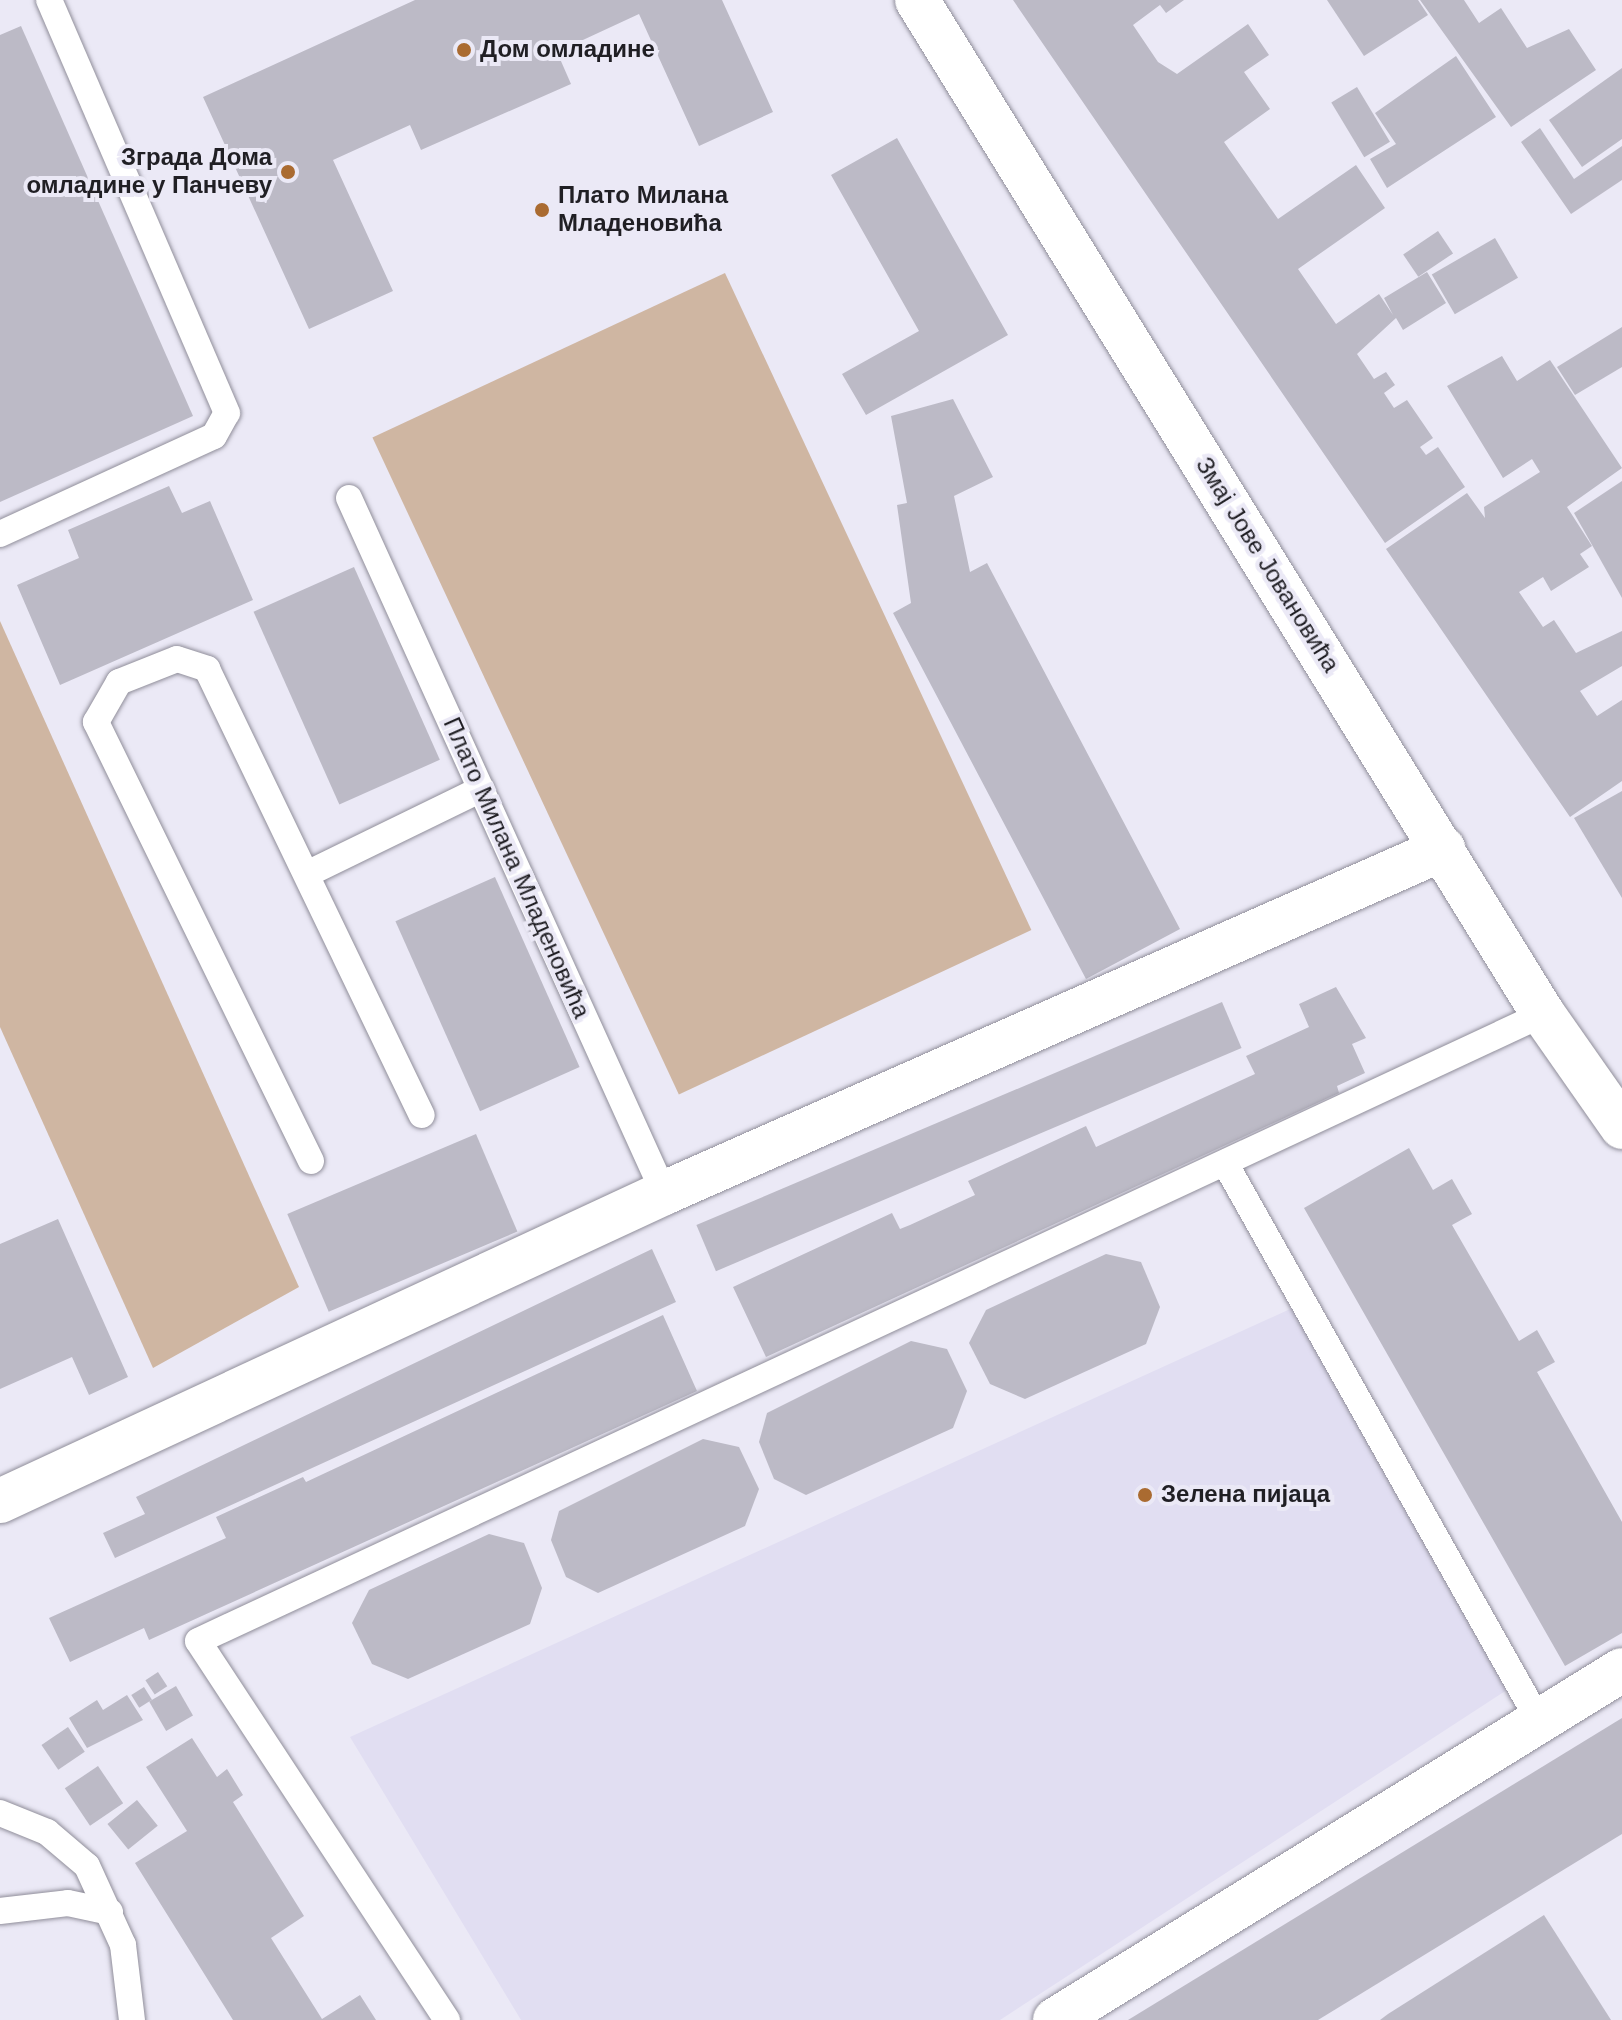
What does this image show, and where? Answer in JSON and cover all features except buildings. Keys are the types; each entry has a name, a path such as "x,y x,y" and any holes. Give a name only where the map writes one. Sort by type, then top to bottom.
{"street":[{"name":"Змај Јове Јовановића","path":"917,0 1543,1014 1617,1106"},
{"path":"0,1501 664,1193 1443,849"},
{"path":"1055,2020 1622,1670"}],"lane":[{"path":"0,534 226,425 49,0"},
{"name":"Плато Милана Младеновића","path":"349,498 664,1193"},
{"path":"311,1161 96,722 119,682 177,659 207,669 422,1115"},
{"path":"307,874 481,789"},
{"path":"447,2020 198,1641 1543,1014"},
{"path":"1225,1163 1539,1721"},
{"path":"0,1813 47,1832 87,1866 123,1945 132,2020"},
{"path":"0,1911 68,1903 110,1912"}],"shaded area":[{"path":"725,273 1031,930 679,1094 372,437"},
{"path":"0,621 299,1287 153,1368 0,1027"},
{"name":"Зелена пијаца","path":"1299,1305 1516,1684 1000,2020 521,2020 350,1737"}],"place":[{"name":"Дом омладине","path":"464,50"},
{"name":"Зграда Дома омладине у Панчеву","path":"288,172"},
{"name":"Плато Милана Младеновића","path":"542,210"},
{"name":"Зелена пијаца","path":"1145,1495"}]}
